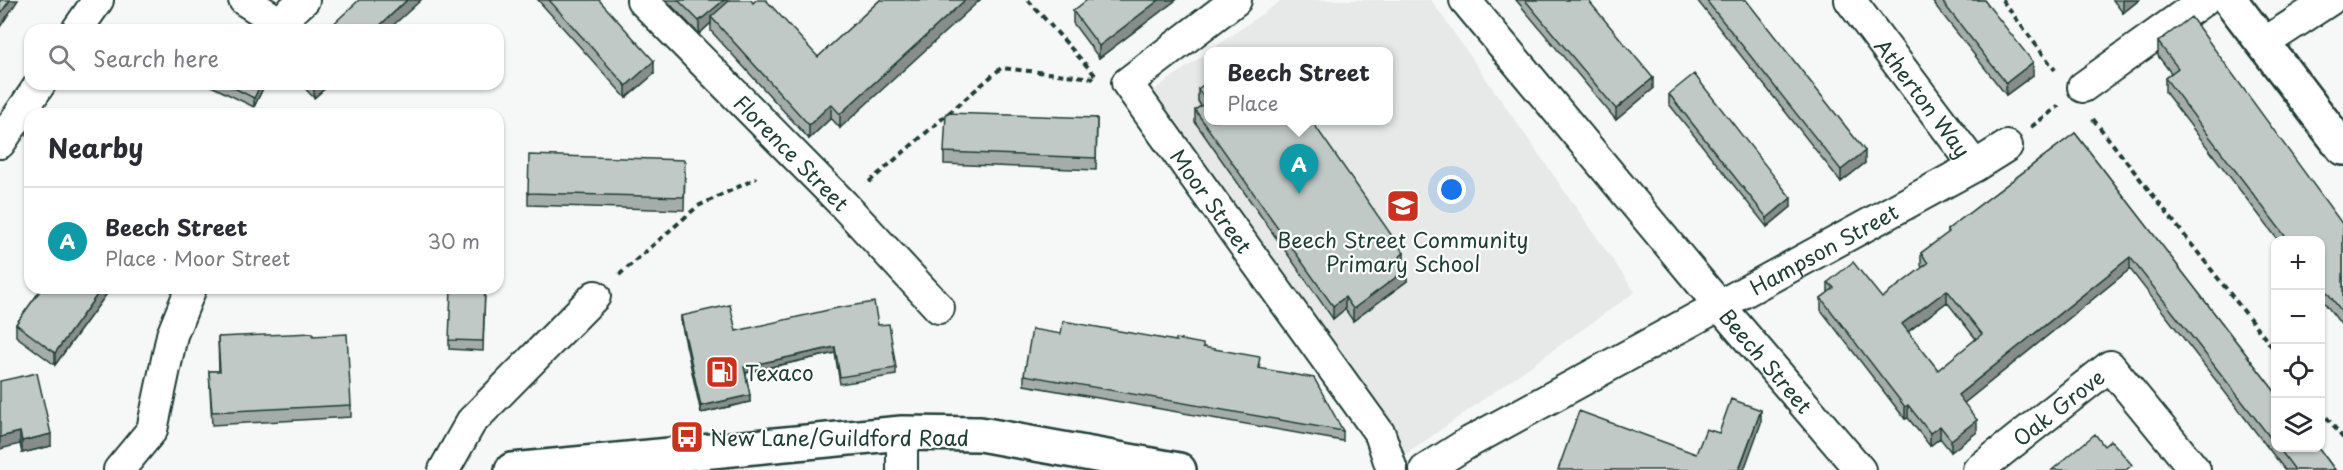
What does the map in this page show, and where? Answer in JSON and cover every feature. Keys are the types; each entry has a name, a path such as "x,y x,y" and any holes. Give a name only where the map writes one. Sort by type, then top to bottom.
{"street":[{"path":"81,24 98,0"},
{"path":"244,0 279,22 304,0"},
{"name":"Florence Street","path":"642,0 843,204 939,308"},
{"name":"Moor Street","path":"1236,0 1127,83 1380,435 1392,470"},
{"name":"Beech Street","path":"1465,0 1860,470"},
{"name":"Atherton Way","path":"1850,0 1975,166"},
{"path":"2078,91 2204,0"},
{"path":"2230,0 2343,148"},
{"path":"2264,43 2330,0"},
{"path":"0,143 36,90"},
{"name":"Hampson Street","path":"1425,470 1466,444 1975,166 2007,146"},
{"path":"118,470 152,430 172,334 189,294"},
{"path":"444,470 471,422 596,296"},
{"name":"Oak Grove","path":"1978,470 2110,366 2195,470"},
{"path":"512,470 902,433 980,434 1179,470"},
{"path":"902,433 902,470"}],"path":[{"path":"843,204 1001,68 1098,78 1028,0"},
{"path":"2002,0 2078,91 2271,345"},
{"path":"2007,146 2078,91"},
{"path":"596,296 698,206 757,178"},
{"path":"2325,416 2343,438"}],"shaded area":[{"name":"Beech Street Community Primary School","path":"1282,0 1431,0 1635,292 1405,455 1150,93 1204,55 1204,125 1393,125 1393,47 1215,47"}],"building":[{"path":"0,0 10,0 0,14"},
{"path":"359,0 407,0 381,24 333,24"},
{"path":"549,0 599,0 654,61 626,86"},
{"path":"678,0 724,0 699,21"},
{"path":"730,0 751,0 753,3 756,0 766,0 818,57 880,0 965,0 840,114 831,104 809,125 711,17"},
{"path":"1087,0 1159,0 1099,46 1073,11"},
{"path":"1525,0 1588,0 1653,78 1616,109"},
{"path":"1706,0 1746,0 1865,151 1841,170"},
{"path":"1941,0 1984,0 2033,62 2006,83"},
{"path":"2191,17 2343,225 2343,313 2325,290 2325,236 2285,236 2165,78 2178,68 2158,42"},
{"path":"1694,74 1791,198 1767,218 1669,94"},
{"path":"1204,85 1204,98 1198,89"},
{"path":"238,90 258,90 254,98"},
{"path":"1204,104 1204,123 1195,110"},
{"path":"946,113 1097,118 1096,158 944,152"},
{"path":"1206,125 1314,125 1404,253 1399,257 1407,269 1353,309 1345,297 1333,306"},
{"path":"2075,133 2271,387 2271,439 2130,257 1958,395 1977,420 1951,440 1940,426 1930,433 1908,405 1905,407 1821,298 1834,288 1828,282 1853,262 1882,298 1928,263 1921,253 1949,232 1948,229","holes":["1947,290 1982,334 1938,370 1902,324"]},
{"path":"529,155 685,160 684,197 528,193"},
{"path":"38,294 98,294 55,353 16,324"},
{"path":"451,294 485,294 483,341 449,340"},
{"path":"874,302 878,325 889,324 896,368 840,377 835,347 744,367 750,395 701,406 681,316 730,305 736,331"},
{"path":"1063,321 1203,344 1203,347 1260,357 1258,368 1314,378 1343,431 1024,375 1032,329 1061,334"},
{"path":"313,333 313,336 347,334 351,405 212,412 209,371 220,371 218,337"},
{"path":"37,373 51,434 22,441 20,432 0,437 0,381"},
{"path":"1731,399 1761,410 1739,469 1742,470 1558,470 1579,411 1696,454 1706,429 1719,433"},
{"path":"2095,434 2104,446 2111,440 2132,465 2126,470 2052,470"},
{"path":"2282,452 2322,452 2335,470 2295,470"}],"place":[{"name":"Beech Street","path":"1299,194"},
{"name":"Beech Street Community Primary School","path":"1403,206"},
{"name":"Texaco","path":"722,372"},
{"name":"New Lane/Guildford Road","path":"687,437"}]}
